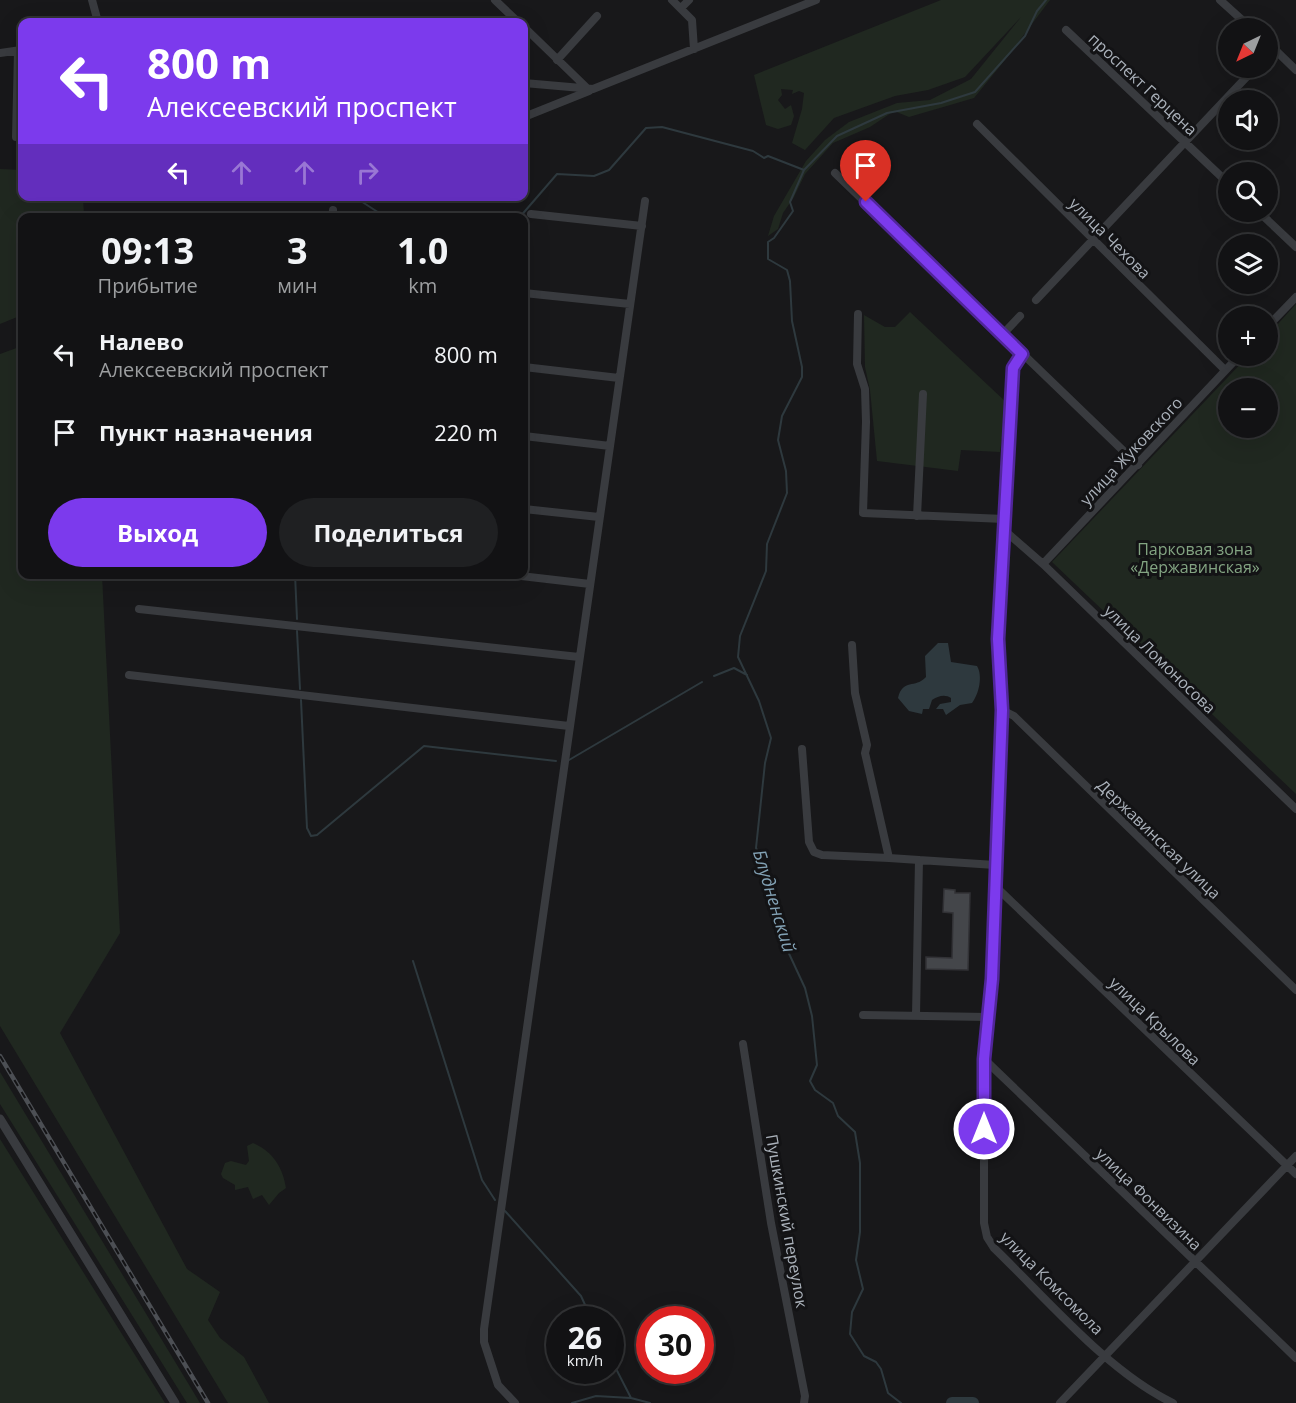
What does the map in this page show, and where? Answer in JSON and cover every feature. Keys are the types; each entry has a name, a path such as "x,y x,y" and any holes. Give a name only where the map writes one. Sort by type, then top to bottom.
{"street":[{"path":"92,0 97,18"},
{"path":"495,0 514,18"},
{"path":"672,0 692,20 694,49"},
{"path":"681,8 689,0"},
{"path":"528,115 816,0"},
{"path":"1220,0 1240,18"},
{"path":"557,60 597,16"},
{"name":"проспект Герцена","path":"1066,30 1218,173"},
{"path":"528,31 590,89"},
{"path":"0,53 18,50"},
{"path":"1278,55 1296,70"},
{"path":"1036,300 1245,78"},
{"path":"528,83 590,89"},
{"path":"16,137 18,94"},
{"name":"улица Чехова","path":"976,124 1225,370"},
{"path":"835,173 1138,465"},
{"path":"515,1403 498,1385 484,1342 484,1329 645,201"},
{"path":"531,214 642,226"},
{"path":"1269,222 1296,247"},
{"path":"528,292 630,304"},
{"path":"1278,316 1296,297"},
{"path":"858,314 857,364 865,389 866,422 863,513 1004,519"},
{"path":"1002,334 1020,316"},
{"name":"улица Комсомола","path":"1022,354 1013,368 998,639 1002,710 992,979 984,1059 984,1223 987,1237 994,1248 1106,1356 1127,1375 1158,1396 1173,1403"},
{"name":"улица Жуковского","path":"1043,564 1229,366"},
{"path":"528,367 620,378"},
{"path":"917,516 923,394"},
{"path":"528,436 610,446"},
{"path":"528,509 599,517"},
{"name":"улица Ломоносова","path":"1004,530 1043,564 1296,809"},
{"path":"528,577 590,584"},
{"path":"139,609 579,657"},
{"path":"852,645 855,693 867,745 865,753 889,858"},
{"path":"129,675 569,726"},
{"name":"Державинская улица","path":"1002,710 1014,716 1296,990"},
{"path":"802,749 809,842 814,852 822,855 996,865"},
{"path":"916,1015 919,860"},
{"name":"улица Крылова","path":"995,886 1296,1174"},
{"path":"862,1015 988,1017"},
{"name":"Пушкинский переулок","path":"743,1044 771,1222 805,1396 804,1403"},
{"name":"улица Фонвизина","path":"984,1059 1296,1358"},
{"path":"0,1119 175,1403"},
{"path":"1060,1403 1296,1156"}],"green space":[{"path":"941,0 1050,0 974,98 909,117 894,111 870,127 833,143 805,174 783,213 778,229 768,236 774,216 806,161 825,140 849,122 897,103 930,100 971,79 1021,17 965,77 928,90 895,96 834,118 805,150 792,143 804,93 799,91 792,94 793,90 781,89 782,95 778,100 785,109 791,105 794,116 791,125 778,129 766,125 754,75"},
{"path":"0,169 18,170 18,201 83,201 84,213 18,213 18,317 0,324"},
{"name":"Парковая зона «Державинская»","path":"1296,304 1296,794 1052,562 1218,388 1218,438 1278,438 1278,378 1227,378 1238,366 1278,366 1278,324"},
{"path":"910,312 1007,403 1000,452 961,450 958,471 877,461 870,390 865,367 864,315 885,327 895,327"},
{"path":"18,347 18,579 102,579 120,933 60,1033 187,1269 220,1292 208,1320 220,1338 244,1357 269,1403 228,1403 0,1026 0,354"},
{"path":"0,1072 200,1403 187,1403 0,1104"},
{"path":"0,1139 165,1403 0,1403"},
{"path":"253,1143 271,1155 280,1167 285,1181 286,1188 269,1205 262,1195 253,1199 248,1187 235,1190 235,1185 223,1178 221,1174 225,1163 231,1161 246,1165 249,1161 247,1146"}],"shaded area":[{"path":"938,643 948,643 951,662 977,666 980,680 977,695 972,703 960,705 946,715 943,709 936,709 940,704 951,702 951,698 946,696 932,700 929,709 923,709 922,714 909,711 898,698 900,692 906,686 918,683 926,677 925,656"}],"building":[{"path":"944,889 955,890 955,893 970,893 968,970 926,969 926,957 952,958 953,913 943,912"}],"waterway":[{"name":"Блудненский","path":"901,1403 888,1393 881,1369 876,1362 864,1356 850,1334 852,1312 863,1289 856,1260 860,1232 860,1163 855,1132 838,1116 833,1103 815,1090 810,1081 817,1065 812,1016 805,988 785,945 781,924 771,896 768,871 756,848 765,763 771,738 759,701 738,657 740,636 766,571 767,544 787,493 786,471 778,440 782,416 802,377 792,321 790,281 787,270 768,259 768,242 774,238 793,211 790,202 804,170 837,136 887,113 941,103 975,92 1025,36 1037,11 1046,0"},
{"path":"523,213 557,174 594,176 609,170 646,128 662,127 753,151 764,158 768,156 804,170"},
{"path":"361,201 379,213"},
{"path":"295,579 297,619"},
{"path":"297,631 300,689"},
{"path":"714,676 734,668 747,675"},
{"path":"569,760 702,682"},
{"path":"301,700 307,828 311,836 317,835 424,746 556,761"},
{"path":"413,961 482,1180 495,1200"},
{"path":"505,1211 581,1296 586,1306"},
{"path":"624,1384 631,1398 650,1403"},
{"path":"572,1403 596,1396 631,1398"},
{"path":"952,1403 973,1403"}],"railway":[{"path":"0,1056 208,1403"}],"route":[{"path":"866,202 1022,354 1013,368 999,617 1002,710 992,979 984,1059 984,1129"}]}
